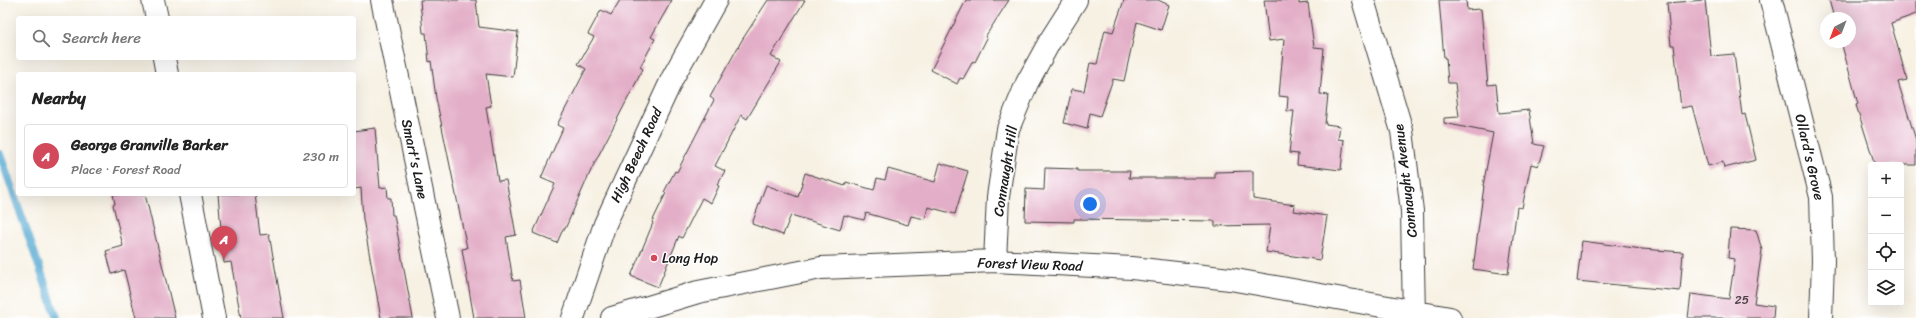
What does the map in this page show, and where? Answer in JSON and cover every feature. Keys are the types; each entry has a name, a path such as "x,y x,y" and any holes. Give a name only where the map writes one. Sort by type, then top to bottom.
{"street":[{"path":"153,0 157,16"},
{"name":"Smart's Lane","path":"382,0 448,318"},
{"name":"High Beech Road","path":"573,318 605,224 673,77 716,0"},
{"name":"Connaught Hill","path":"995,261 998,197 1008,129 1027,83 1050,41 1076,0"},
{"name":"Connaught Avenue","path":"1364,0 1402,131 1412,211 1415,315"},
{"name":"Ollard's Grove","path":"1771,0 1821,197 1823,261 1821,318"},
{"path":"164,60 167,72"},
{"path":"190,196 214,318"},
{"name":"Forest View Road","path":"612,318 698,292 821,268 995,261 1132,268 1230,279 1415,315 1450,318"}],"building":[{"path":"420,0 476,0 479,27 518,32 513,77 486,74 491,106 486,107 498,181 506,180 516,235 506,237 513,281 520,280 526,318 474,318 462,249 467,248 436,98 431,61 429,62 426,33 423,33"},
{"path":"620,0 672,0 651,37 655,39 640,67 643,69 592,168 565,229 563,229 557,243 533,233 555,184 541,178 563,128 557,125 586,69 578,64 594,37 588,34 601,10 611,15"},
{"path":"768,0 805,0 771,56 781,62 747,119 741,115 715,166 725,171 717,185 719,186 711,203 702,198 682,238 679,236 658,287 631,276 653,223 652,222 666,193 664,192 675,171 677,172 714,100 710,97 742,40"},
{"path":"966,0 1009,0 985,37 987,38 975,62 973,61 963,79 960,78 957,84 931,70"},
{"path":"1124,0 1158,0 1169,5 1161,30 1137,22 1124,81 1113,79 1100,116 1090,113 1087,129 1064,123 1072,89 1084,91 1090,63 1097,64 1105,30 1113,32"},
{"path":"1264,0 1299,0 1299,4 1308,3 1314,47 1324,48 1320,94 1328,95 1325,124 1340,126 1338,139 1344,140 1341,170 1297,165 1298,154 1289,153 1294,111 1287,111 1288,97 1279,96 1284,39 1269,41"},
{"path":"1439,0 1466,0 1467,10 1481,9 1488,85 1496,84 1499,113 1529,110 1534,144 1544,146 1538,166 1531,164 1522,208 1517,207 1508,274 1473,269 1483,186 1493,133 1444,123 1444,118 1459,117 1455,83 1448,83 1446,58 1444,58"},
{"path":"1705,0 1711,56 1734,54 1742,115 1745,114 1756,160 1724,168 1723,162 1708,166 1692,106 1681,108 1674,45 1671,45 1667,3"},
{"path":"1829,0 1916,0 1916,14 1891,23 1907,80 1898,82 1916,140 1916,165 1904,165 1904,162 1874,162 1856,105 1858,104 1843,48 1856,48 1856,12 1832,12"},
{"path":"375,128 380,188 387,187 388,198 391,198 392,215 394,215 413,318 381,318 363,219 361,188 356,189 356,131"},
{"path":"940,163 968,171 955,214 928,207 925,219 911,216 908,225 866,213 864,220 844,215 840,230 791,215 783,235 752,224 766,185 798,197 805,173 845,186 846,182 874,190 877,178 885,180 888,169 935,182"},
{"path":"1045,168 1077,169 1077,171 1130,171 1129,178 1215,178 1215,172 1253,171 1253,199 1295,205 1294,211 1327,216 1320,260 1266,252 1270,225 1215,226 1215,221 1074,219 1074,222 1025,221 1026,189 1044,190"},
{"path":"113,196 145,196 175,318 136,318 124,270 112,274 106,251 123,246 113,205 115,204"},
{"path":"218,196 255,196 260,235 269,234 284,318 241,318 231,262 224,263"},
{"path":"1730,229 1756,230 1762,250 1754,303 1774,306 1773,318 1688,318 1691,294 1729,299 1735,259 1728,258"},
{"path":"1582,241 1642,249 1683,252 1680,291 1577,281"}],"waterway":[{"path":"0,154 57,318"}],"place":[{"name":"Long Hop","path":"654,258"},
{"name":"George Granville Barker","path":"224,259"}]}
